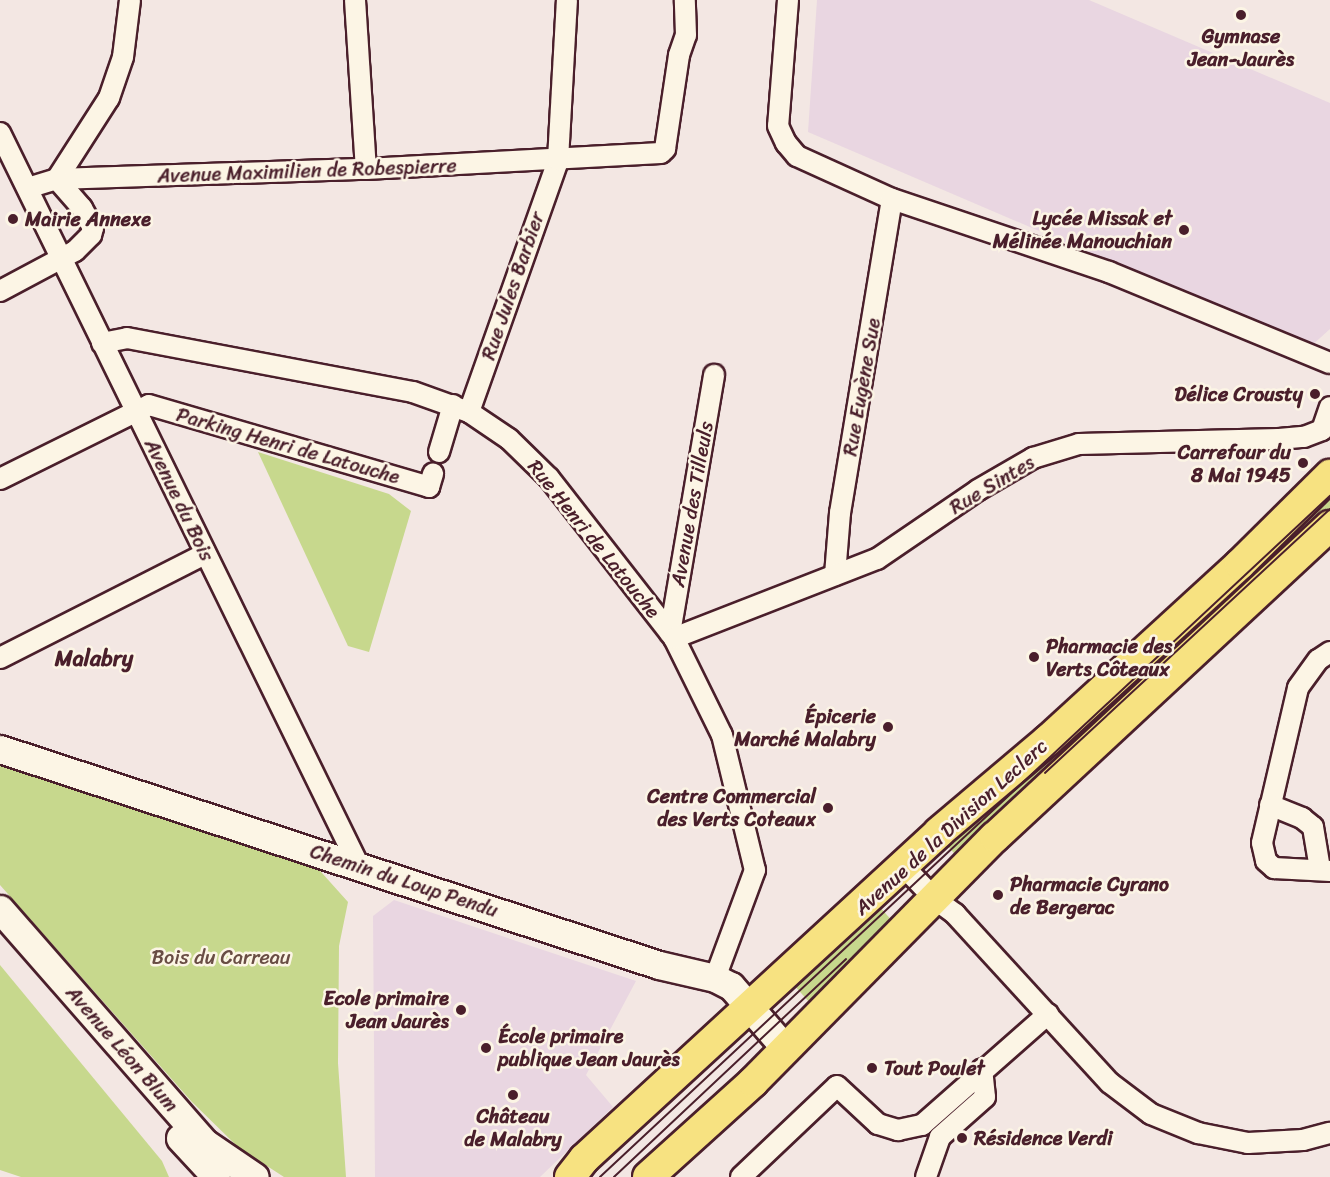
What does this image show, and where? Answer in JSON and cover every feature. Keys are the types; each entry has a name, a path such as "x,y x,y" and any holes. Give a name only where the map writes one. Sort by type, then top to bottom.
{"main road":[{"name":"Avenue de la Division Leclerc","path":"570,1177 584,1159 749,1010 991,785 1048,740 1330,475"},
{"name":"Avenue de la Division Leclerc","path":"648,1177 785,1048 936,900 995,837 1330,526"},
{"name":"Chemin du Loup Pendu","path":"0,749 659,965 715,978 731,986 749,1010 785,1048"},
{"name":"Avenue Léon Blum","path":"0,909 205,1143 255,1177"},
{"name":"Avenue Léon Blum","path":"0,932 216,1177"}],"street":[{"path":"0,291 86,244 93,228 57,179 113,90 123,57 130,0"},
{"path":"356,0 366,169"},
{"name":"Rue Jules Barbier","path":"461,409 558,160 567,0"},
{"name":"Avenue Maximilien de Robespierre","path":"28,188 57,179 366,169 661,153 665,149 679,55 686,35 685,0"},
{"path":"788,0 778,126 786,143 797,156 892,199 1109,272 1330,363"},
{"name":"Avenue du Bois","path":"0,133 359,866"},
{"name":"Rue Eugène Sue","path":"835,575 840,513 892,199"},
{"name":"Rue Henri de Latouche","path":"102,343 127,338 413,392 461,409 508,439 549,478 672,635 722,735 755,870 715,978"},
{"name":"Avenue des Tilleuls","path":"672,635 714,375"},
{"name":"Parking Henri de Latouche","path":"135,410 149,405 161,408 429,487 433,474"},
{"path":"1326,436 1330,407"},
{"path":"439,452 461,409"},
{"path":"0,479 135,410"},
{"name":"Rue Sintes","path":"672,635 877,559 1033,458 1070,447 1126,441 1279,439 1326,436"},
{"path":"0,658 205,554"},
{"path":"1270,805 1302,818 1313,827 1325,870 1286,871 1266,861 1262,843 1270,805 1298,688 1317,660 1330,652"},
{"path":"903,866 936,900 955,914 1110,1083 1151,1114 1198,1133 1248,1143 1303,1140 1330,1132"},
{"path":"741,1177 837,1086 878,1124 898,1130 922,1125 982,1069 1048,1014"},
{"path":"926,1177 940,1137 985,1097 982,1069"}],"shaded area":[{"name":"Lycée Missak et Mélinée Manouchian","path":"817,0 1089,0 1330,103 1330,329 1310,347 808,132"},
{"name":"École primaire publique Jean Jaurès","path":"394,900 636,981 586,1075 613,1107 540,1177 375,1177 373,916"}],"green space":[{"path":"258,452 389,494 411,511 369,652 348,646"},
{"path":"1324,490 1330,497 1330,517 962,862 944,842"},
{"name":"Bois du Carreau","path":"0,761 313,863 348,902 339,946 338,1063 346,1177 284,1177 238,1147 192,1102 0,885"},
{"path":"877,904 897,926 811,1004 791,982"},
{"path":"0,965 162,1161 169,1177 21,1177 0,1170"}],"tram line":[{"path":"600,1177 1330,496"},
{"path":"1045,773 1330,509"},
{"path":"614,1177 846,959"}],"place":[{"name":"Gymnase Jean-Jaurès","path":"1241,15"},
{"name":"Mairie Annexe","path":"13,219"},
{"name":"Lycée Missak et Mélinée Manouchian","path":"1184,230"},
{"name":"Délice Crousty","path":"1315,394"},
{"name":"Carrefour du 8 Mai 1945","path":"1303,463"},
{"name":"Pharmacie des Verts Côteaux","path":"1034,657"},
{"name":"Épicerie Marché Malabry","path":"888,727"},
{"name":"Centre Commercial des Verts Coteaux","path":"828,808"},
{"name":"Pharmacie Cyrano de Bergerac","path":"998,895"},
{"name":"Ecole primaire Jean Jaurès","path":"461,1010"},
{"name":"École primaire publique Jean Jaurès","path":"486,1048"},
{"name":"Tout Poulet","path":"872,1068"},
{"name":"Château de Malabry","path":"513,1095"},
{"name":"Résidence Verdi","path":"962,1138"}],"district":[{"name":"Malabry","path":"94,659"}]}
